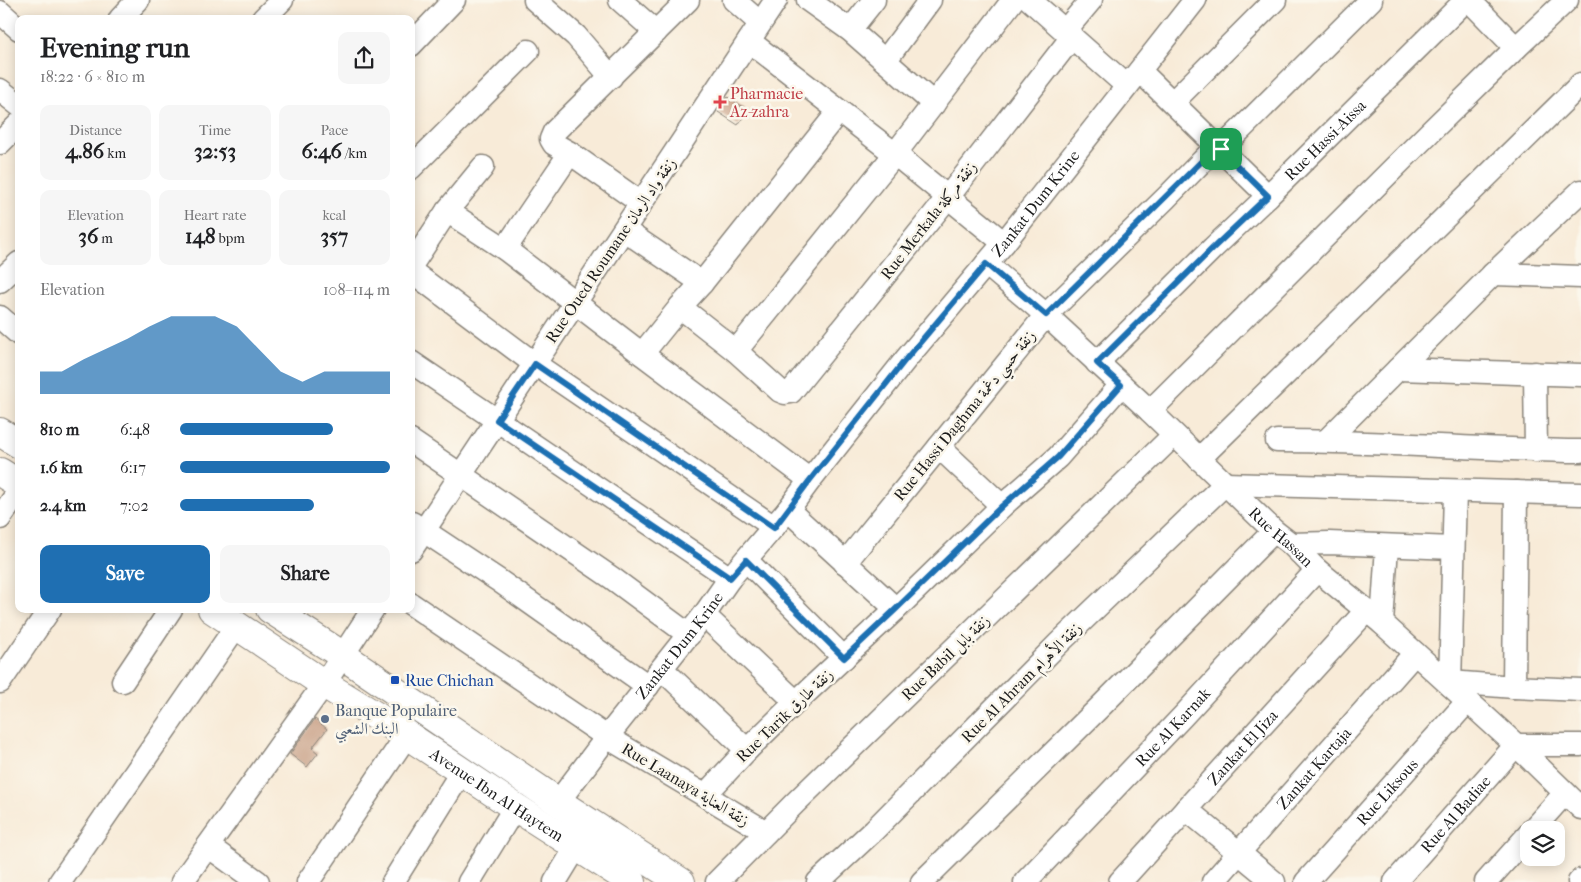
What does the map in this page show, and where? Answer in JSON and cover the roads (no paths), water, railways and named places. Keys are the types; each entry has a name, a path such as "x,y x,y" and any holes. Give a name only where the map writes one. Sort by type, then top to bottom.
{"main road":[{"path":"0,472 15,481"},
{"name":"Avenue Ibn Al Haytem","path":"218,613 324,684 407,735 577,846 622,879"},
{"name":"Avenue Ibn Al Haytem","path":"276,613 681,882"}],"street":[{"path":"124,15 138,0"},
{"path":"266,15 282,0"},
{"path":"415,41 454,0"},
{"path":"535,0 576,36 611,77"},
{"path":"620,0 656,32"},
{"path":"641,203 550,140 688,0"},
{"path":"734,0 754,32 839,111 1004,243"},
{"name":"Rue Oued Roumane زنقة واد الرمان","path":"418,527 461,475 776,0"},
{"path":"808,0 850,30 934,104"},
{"path":"850,30 874,0"},
{"path":"885,61 930,0"},
{"path":"680,307 736,351 895,154 1013,0"},
{"path":"1030,0 1069,34 1134,79 1173,102 1268,196"},
{"name":"Rue Merkala زنقة مركلة","path":"736,351 780,391 788,393 797,386 948,197 1069,34 1091,0"},
{"name":"Zankat Dum Krine","path":"558,802 704,615 730,578 774,528 906,359 1004,243 1195,0"},
{"path":"1173,102 1275,0"},
{"name":"Rue Hassi Daghma زنقة حسي دغمة","path":"845,563 1046,315 1371,0"},
{"path":"1468,0 1516,48"},
{"name":"Rue Hassi-Aissa","path":"1097,363 1468,0"},
{"path":"1150,410 1516,48 1567,0"},
{"path":"0,12 15,25"},
{"path":"415,164 528,51"},
{"path":"1199,459 1581,84"},
{"path":"0,90 15,102"},
{"path":"642,354 702,283 839,111"},
{"path":"0,143 15,128"},
{"path":"505,249 570,153"},
{"path":"415,260 447,211 483,167"},
{"path":"1326,441 1493,274 1571,211 1581,191"},
{"path":"447,211 505,249 810,480"},
{"path":"624,230 702,283"},
{"name":"Rue Hassan","path":"986,264 1046,315 1150,410 1225,484 1317,570 1450,683 1573,800"},
{"path":"0,282 15,267"},
{"path":"415,274 535,364 774,528"},
{"path":"1493,274 1581,277"},
{"path":"0,317 15,330"},
{"path":"415,365 730,578"},
{"path":"1398,369 1581,375"},
{"path":"1535,373 1536,451"},
{"name":"Rue Tarik زنقة طارق","path":"705,795 796,702 896,609 1002,506 1068,448 1121,385"},
{"name":"Rue Babil زنقة بابل","path":"717,882 1174,435"},
{"path":"1277,441 1326,441 1536,451 1581,451"},
{"path":"415,444 612,578 689,634"},
{"path":"938,447 1002,506"},
{"path":"1225,484 1581,494"},
{"name":"Rue Al Ahram زنقة الأهرام","path":"818,882 874,830 1058,644 1225,484"},
{"path":"1455,491 1450,683 1581,690"},
{"path":"1514,687 1516,492"},
{"path":"0,518 15,497"},
{"path":"788,510 896,609"},
{"path":"418,527 498,580 655,677 747,750"},
{"path":"922,882 1103,704 1282,537 1328,543 1453,548"},
{"path":"1374,617 1387,546"},
{"path":"746,560 844,658"},
{"name":"Rue Al Karnak","path":"1025,882 1183,716 1317,570"},
{"name":"Rue Laanaya زنقة العناية","path":"415,607 607,737 766,832"},
{"path":"0,682 47,613"},
{"path":"123,681 168,613"},
{"path":"182,882 324,684 370,613"},
{"path":"704,615 796,702"},
{"name":"Zankat El Jiza","path":"1120,882 1186,809 1374,617"},
{"path":"60,882 237,625"},
{"name":"Zankat Kartaja","path":"1214,882 1415,653"},
{"name":"Rue Liksous","path":"1306,882 1468,702"},
{"path":"308,882 407,735"},
{"path":"1516,745 1581,745"},
{"name":"Rue Al Badiae","path":"1395,882 1516,745"},
{"path":"393,882 462,771"},
{"path":"1544,821 1573,800"},
{"path":"468,882 515,807"},
{"path":"1186,809 1274,882"},
{"path":"1486,882 1520,844"},
{"path":"208,846 258,882"},
{"path":"555,882 577,846"}],"place":[{"name":"Pharmacie Az-zahra","path":"720,102"},
{"name":"Rue Chichan","path":"395,680"},
{"name":"Banque Populaire البنك الشعبي","path":"325,719"}]}
